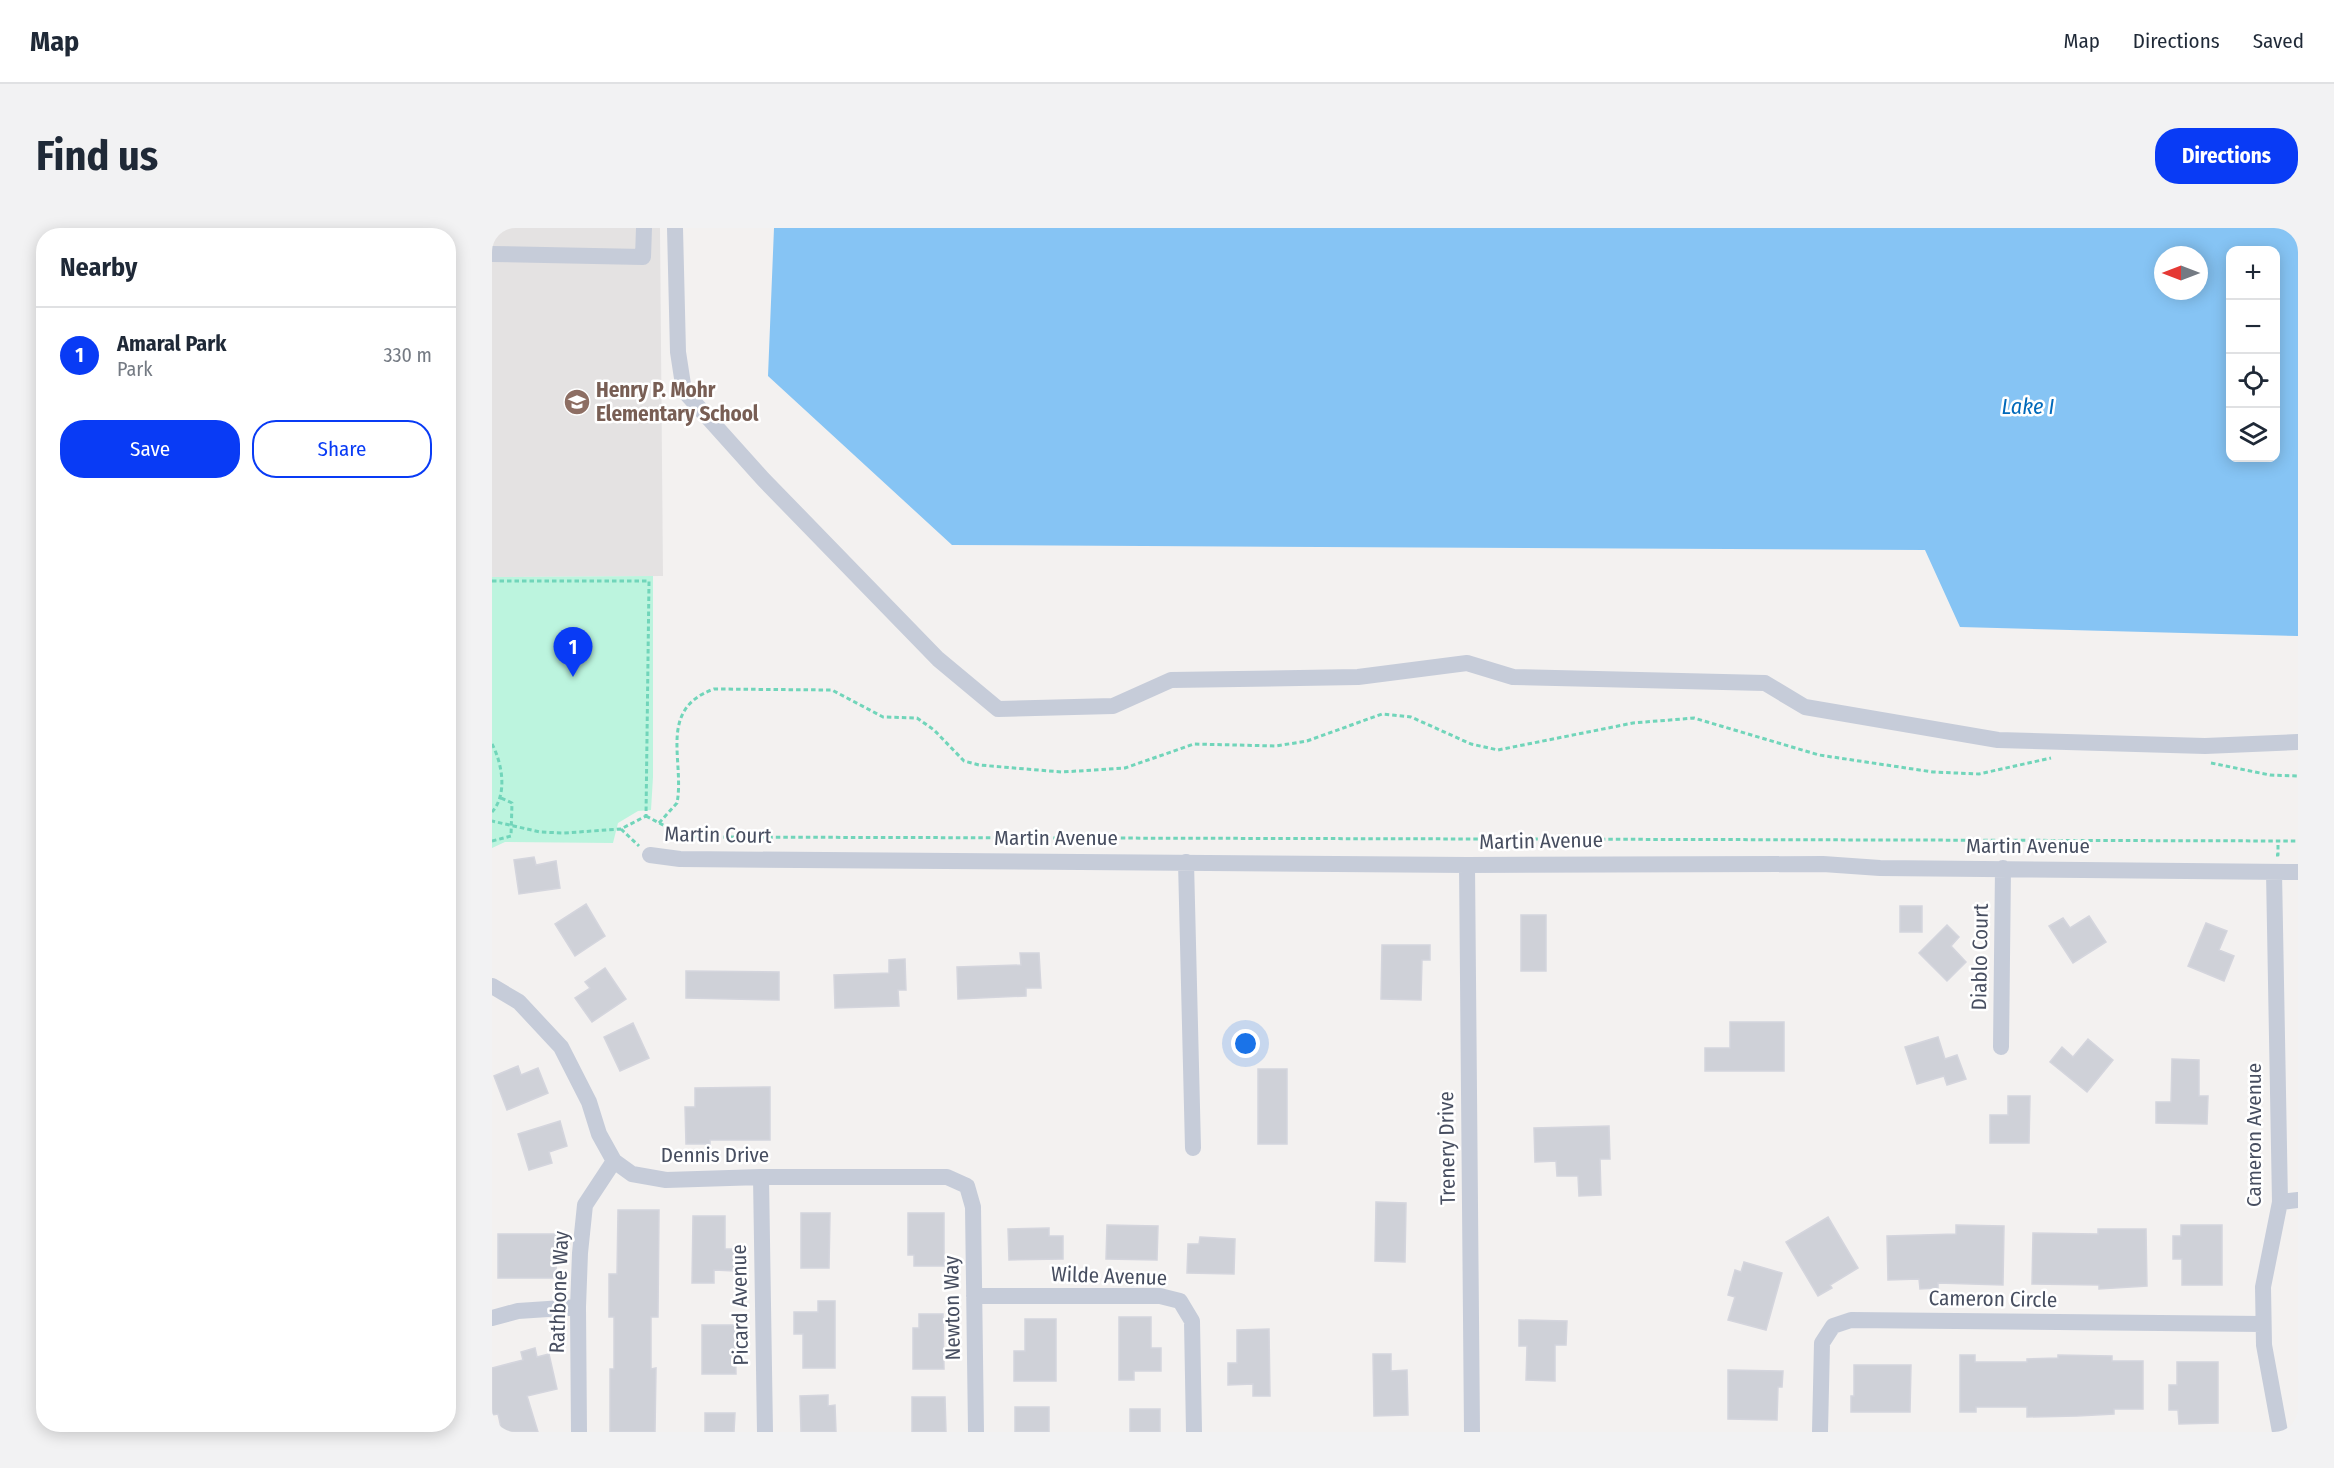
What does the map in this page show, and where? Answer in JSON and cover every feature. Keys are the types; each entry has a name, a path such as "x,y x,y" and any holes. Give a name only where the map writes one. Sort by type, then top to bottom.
{"street":[{"path":"492,254 643,257 644,228"},
{"path":"675,228 678,352 684,392 763,479 938,659 998,709 1113,706 1171,680 1358,676 1467,663 1513,676 1765,683 1805,707 1998,740 2205,746 2298,742"},
{"name":"Martin Court","path":"650,855 680,859 785,859"},
{"name":"Martin Avenue","path":"785,859 1467,865 1823,864 1880,868 2298,872"},
{"path":"1186,862 1193,1148"},
{"name":"Trenery Drive","path":"1467,865 1472,1432"},
{"name":"Diablo Court","path":"2001,1047 2003,868"},
{"name":"Cameron Avenue","path":"2274,872 2280,1202 2263,1287 2263,1324 2264,1345 2280,1432"},
{"path":"492,986 519,1002 561,1047 589,1102 599,1134 614,1161"},
{"name":"Dennis Drive","path":"614,1161 632,1174 666,1180 761,1177 947,1177 966,1186"},
{"name":"Rathbone Way","path":"579,1432 578,1307 585,1205 614,1161"},
{"name":"Picard Avenue","path":"761,1177 765,1432"},
{"name":"Newton Way","path":"966,1186 973,1207 976,1432"},
{"path":"2280,1202 2298,1200"},
{"name":"Wilde Avenue","path":"974,1296 1160,1296 1180,1301 1192,1321 1194,1432"},
{"path":"492,1318 518,1311 578,1307"},
{"name":"Cameron Circle","path":"1820,1432 1822,1342 1833,1326 1851,1320 2263,1324"}],"path":[{"path":"492,581 649,581 646,816"},
{"path":"658,823 677,802 677,738 687,705 696,696 714,688 832,690 884,717 917,718 934,730 964,761 979,765 1062,772 1125,768 1194,744 1276,746 1307,741 1382,714 1411,717 1471,744 1498,750 1633,723 1694,718 1820,755 1933,772 1979,774 2053,758"},
{"path":"492,744 501,767 501,798 492,812"},
{"path":"2205,760 2223,767 2298,776"},
{"path":"492,841 511,836 512,803 501,798"},
{"path":"646,816 686,837 2298,841"},
{"path":"492,821 540,832 564,833 621,829 646,816"},
{"path":"621,829 650,855"},
{"path":"2271,855 2278,855 2278,841"}],"shaded area":[{"name":"Henry P. Mohr Elementary School","path":"492,228 660,228 663,576 492,577"}],"green space":[{"path":"653,576 651,810 638,811 618,823 613,843 505,842 492,848 492,577"}],"water":[{"name":"Lake I","path":"774,228 2298,228 2298,636 1960,627 1925,550 952,545 768,376"}],"building":[{"path":"534,857 536,865 556,861 560,888 519,894 514,860"},
{"path":"586,904 605,936 575,956 555,924"},
{"path":"1900,906 1922,906 1922,932 1900,932"},
{"path":"1521,915 1546,915 1546,971 1521,971"},
{"path":"2089,916 2106,942 2073,963 2049,926 2063,918 2070,928"},
{"path":"2206,923 2227,931 2219,950 2234,956 2224,981 2188,966"},
{"path":"1947,925 1959,937 1951,946 1966,962 1947,981 1919,953"},
{"path":"1382,945 1430,945 1430,960 1422,960 1421,1000 1381,999"},
{"path":"1020,953 1039,953 1041,988 1026,988 1026,996 958,999 957,967 1021,965"},
{"path":"905,959 906,990 898,990 899,1006 835,1008 834,975 889,973 889,960"},
{"path":"605,968 626,999 592,1022 575,998 590,988 585,982"},
{"path":"686,971 779,972 779,1000 686,998"},
{"path":"1730,1022 1784,1022 1784,1071 1705,1071 1705,1048 1730,1048"},
{"path":"633,1023 649,1058 620,1071 604,1037"},
{"path":"1938,1037 1945,1059 1957,1055 1966,1079 1947,1085 1944,1076 1917,1084 1905,1047"},
{"path":"2088,1039 2113,1060 2087,1092 2050,1062 2062,1047 2073,1057"},
{"path":"2172,1059 2199,1060 2199,1096 2208,1096 2207,1124 2156,1123 2156,1102 2171,1102"},
{"path":"518,1066 521,1075 538,1068 548,1093 507,1110 494,1076"},
{"path":"1258,1069 1287,1069 1287,1144 1258,1144"},
{"path":"770,1087 770,1140 710,1140 710,1144 686,1144 685,1107 695,1107 695,1088"},
{"path":"2008,1096 2030,1096 2029,1143 1990,1143 1990,1115 2008,1115"},
{"path":"560,1121 567,1146 549,1152 552,1163 529,1170 518,1134"},
{"path":"1609,1126 1610,1159 1600,1159 1601,1195 1579,1196 1578,1176 1557,1176 1556,1161 1535,1162 1534,1128"},
{"path":"1376,1202 1406,1203 1405,1262 1375,1261"},
{"path":"618,1210 659,1210 658,1317 651,1317 651,1369 656,1368 655,1432 610,1432 610,1369 614,1369 614,1317 609,1317 609,1274 617,1274"},
{"path":"801,1213 830,1213 829,1268 801,1268"},
{"path":"908,1213 944,1213 944,1266 914,1266 914,1255 908,1255"},
{"path":"693,1216 725,1216 725,1249 735,1249 735,1271 714,1270 714,1283 692,1283"},
{"path":"1828,1217 1858,1268 1830,1285 1832,1288 1818,1296 1786,1242"},
{"path":"1107,1225 1158,1226 1157,1260 1106,1259"},
{"path":"1956,1225 2004,1226 2003,1285 1938,1283 1938,1288 1920,1289 1919,1279 1888,1280 1887,1236 1956,1234"},
{"path":"2181,1225 2222,1225 2222,1285 2182,1285 2182,1259 2173,1259 2173,1236 2181,1236"},
{"path":"1049,1228 1049,1236 1063,1236 1063,1259 1009,1260 1008,1229"},
{"path":"2098,1229 2146,1229 2147,1286 2099,1289 2099,1285 2032,1284 2033,1233 2098,1234"},
{"path":"498,1234 557,1234 556,1278 498,1278"},
{"path":"1200,1237 1235,1239 1234,1274 1187,1273 1188,1244 1199,1244"},
{"path":"1744,1262 1782,1273 1766,1330 1728,1320 1735,1297 1728,1295 1735,1270 1741,1272"},
{"path":"818,1301 835,1301 835,1368 803,1368 803,1334 794,1334 794,1312 818,1312"},
{"path":"919,1314 943,1314 944,1369 913,1369 913,1328 919,1328"},
{"path":"1119,1317 1151,1317 1151,1348 1161,1348 1161,1371 1134,1371 1134,1380 1119,1380"},
{"path":"1025,1319 1056,1319 1056,1381 1014,1381 1014,1351 1025,1351"},
{"path":"1519,1320 1567,1321 1566,1345 1555,1345 1555,1381 1526,1380 1527,1346 1519,1346"},
{"path":"702,1325 735,1325 736,1374 702,1374"},
{"path":"1269,1329 1270,1396 1253,1396 1253,1384 1228,1385 1228,1363 1237,1363 1237,1330"},
{"path":"535,1348 537,1357 549,1354 557,1389 527,1396 538,1432 502,1432 498,1414 492,1415 492,1368 523,1360 521,1352"},
{"path":"1373,1354 1391,1354 1391,1371 1407,1370 1408,1415 1374,1416"},
{"path":"1960,1355 1975,1355 1975,1362 2027,1362 2027,1359 2058,1358 2058,1355 2112,1356 2112,1361 2143,1361 2143,1409 2114,1409 2114,1414 2027,1417 2027,1407 1976,1407 1976,1412 1960,1412"},
{"path":"2177,1362 2218,1362 2218,1423 2179,1424 2178,1410 2169,1410 2169,1385 2177,1385"},
{"path":"1854,1365 1911,1365 1910,1412 1851,1412 1851,1396 1854,1396"},
{"path":"1728,1370 1783,1371 1782,1387 1778,1387 1777,1420 1728,1419"},
{"path":"828,1395 828,1406 835,1405 836,1432 801,1432 800,1396"},
{"path":"912,1397 945,1397 946,1432 912,1432"},
{"path":"1015,1407 1049,1407 1049,1432 1015,1432"},
{"path":"1130,1409 1160,1409 1160,1432 1130,1432"},
{"path":"705,1413 735,1413 734,1432 705,1432"}],"place":[{"name":"Henry P. Mohr Elementary School","path":"577,402"},
{"name":"Amaral Park","path":"573,677"}]}
